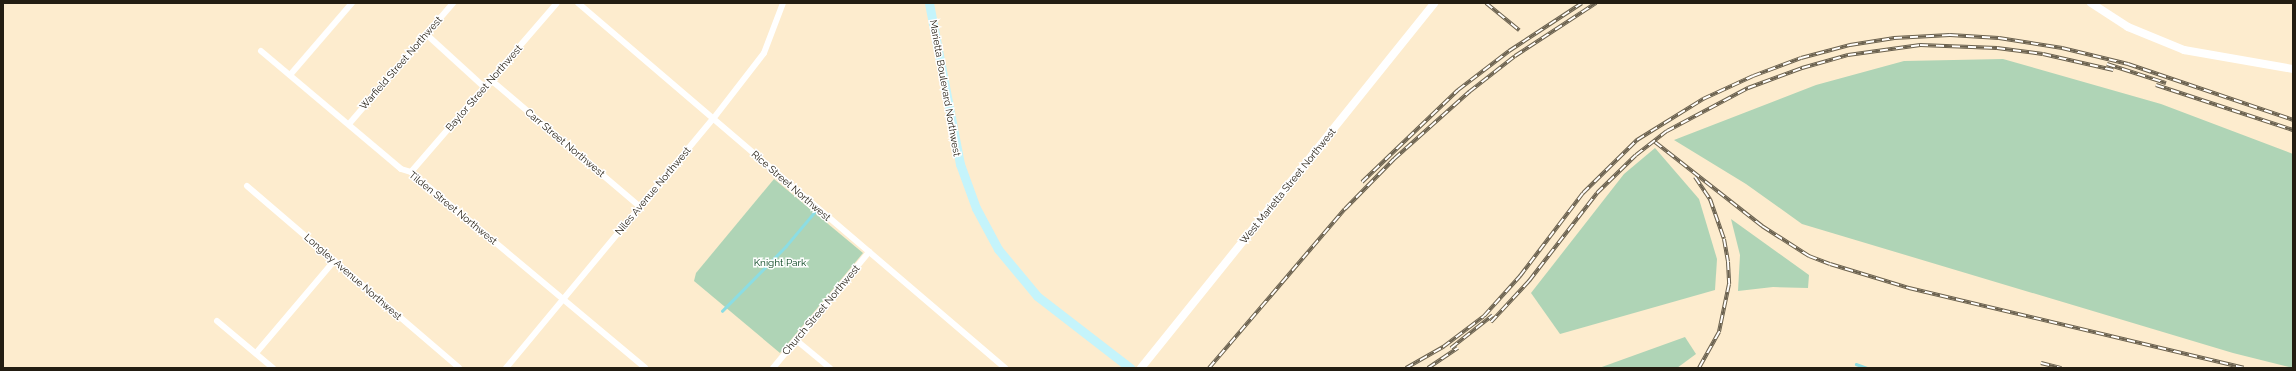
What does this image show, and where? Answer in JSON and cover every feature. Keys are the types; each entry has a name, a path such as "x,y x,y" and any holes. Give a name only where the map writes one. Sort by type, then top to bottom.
{"main road":[{"name":"Marietta Boulevard Northwest","path":"929,3 960,164 976,208 998,249 1017,273 1047,304 1130,368"}],"street":[{"path":"290,75 352,3"},
{"name":"Warfield Street Northwest","path":"349,124 453,3"},
{"name":"Baylor Street Northwest","path":"411,172 557,3"},
{"name":"Rice Street Northwest","path":"578,3 1005,368"},
{"name":"West Marietta Street Northwest","path":"1141,368 1434,3"},
{"path":"2091,3 2128,27 2184,50 2293,69"},
{"name":"Niles Avenue Northwest","path":"506,368 713,119 764,53 780,4"},
{"path":"426,34 484,87"},
{"name":"Tilden Street Northwest","path":"261,50 401,169 411,172 645,368"},
{"name":"Carr Street Northwest","path":"491,80 640,207"},
{"name":"Longley Avenue Northwest","path":"247,186 459,368"},
{"name":"Church Street Northwest","path":"773,368 869,252"},
{"path":"256,353 334,261"},
{"path":"217,320 273,368"},
{"path":"796,340 830,368"}],"green space":[{"path":"2003,59 2161,104 2293,154 2293,368 2233,353 1802,224 1746,184 1674,140 1816,85 1904,61"},
{"path":"1655,148 1699,199 1717,259 1715,290 1560,334 1531,293 1624,174"},
{"name":"Knight Park","path":"774,179 863,253 780,353 694,281 696,273"},
{"path":"1731,219 1809,275 1808,288 1773,287 1738,291 1740,255"},
{"path":"1685,337 1696,354 1677,368 1599,368"}],"waterway":[{"path":"722,311 786,246 817,209"},
{"path":"1856,364 1867,368"}],"railway":[{"path":"1486,3 1519,30"},
{"path":"1362,182 1458,90 1509,51 1582,3"},
{"path":"1209,368 1345,209 1394,159 1469,92 1515,56 1596,3"},
{"path":"1406,368 1443,347 1484,316 1520,276 1583,193 1637,140 1703,99 1753,76 1801,58 1850,45 1894,38 1950,35 1999,38 2062,48 2128,64 2293,120"},
{"path":"1491,322 1529,281 1597,193 1636,155 1667,131 1748,88 1802,68 1848,55 1920,45 1997,48 2043,54 2113,70"},
{"path":"2107,64 2166,83"},
{"path":"2156,85 2293,130"},
{"path":"1655,142 1762,226 1809,256 1830,264 1909,288 2244,368"},
{"path":"1695,177 1710,199 1724,239 1728,262 1729,284 1719,332 1699,368"},
{"path":"1451,348 1493,315"},
{"path":"1428,368 1458,348"},
{"path":"2041,363 2061,368"}]}
